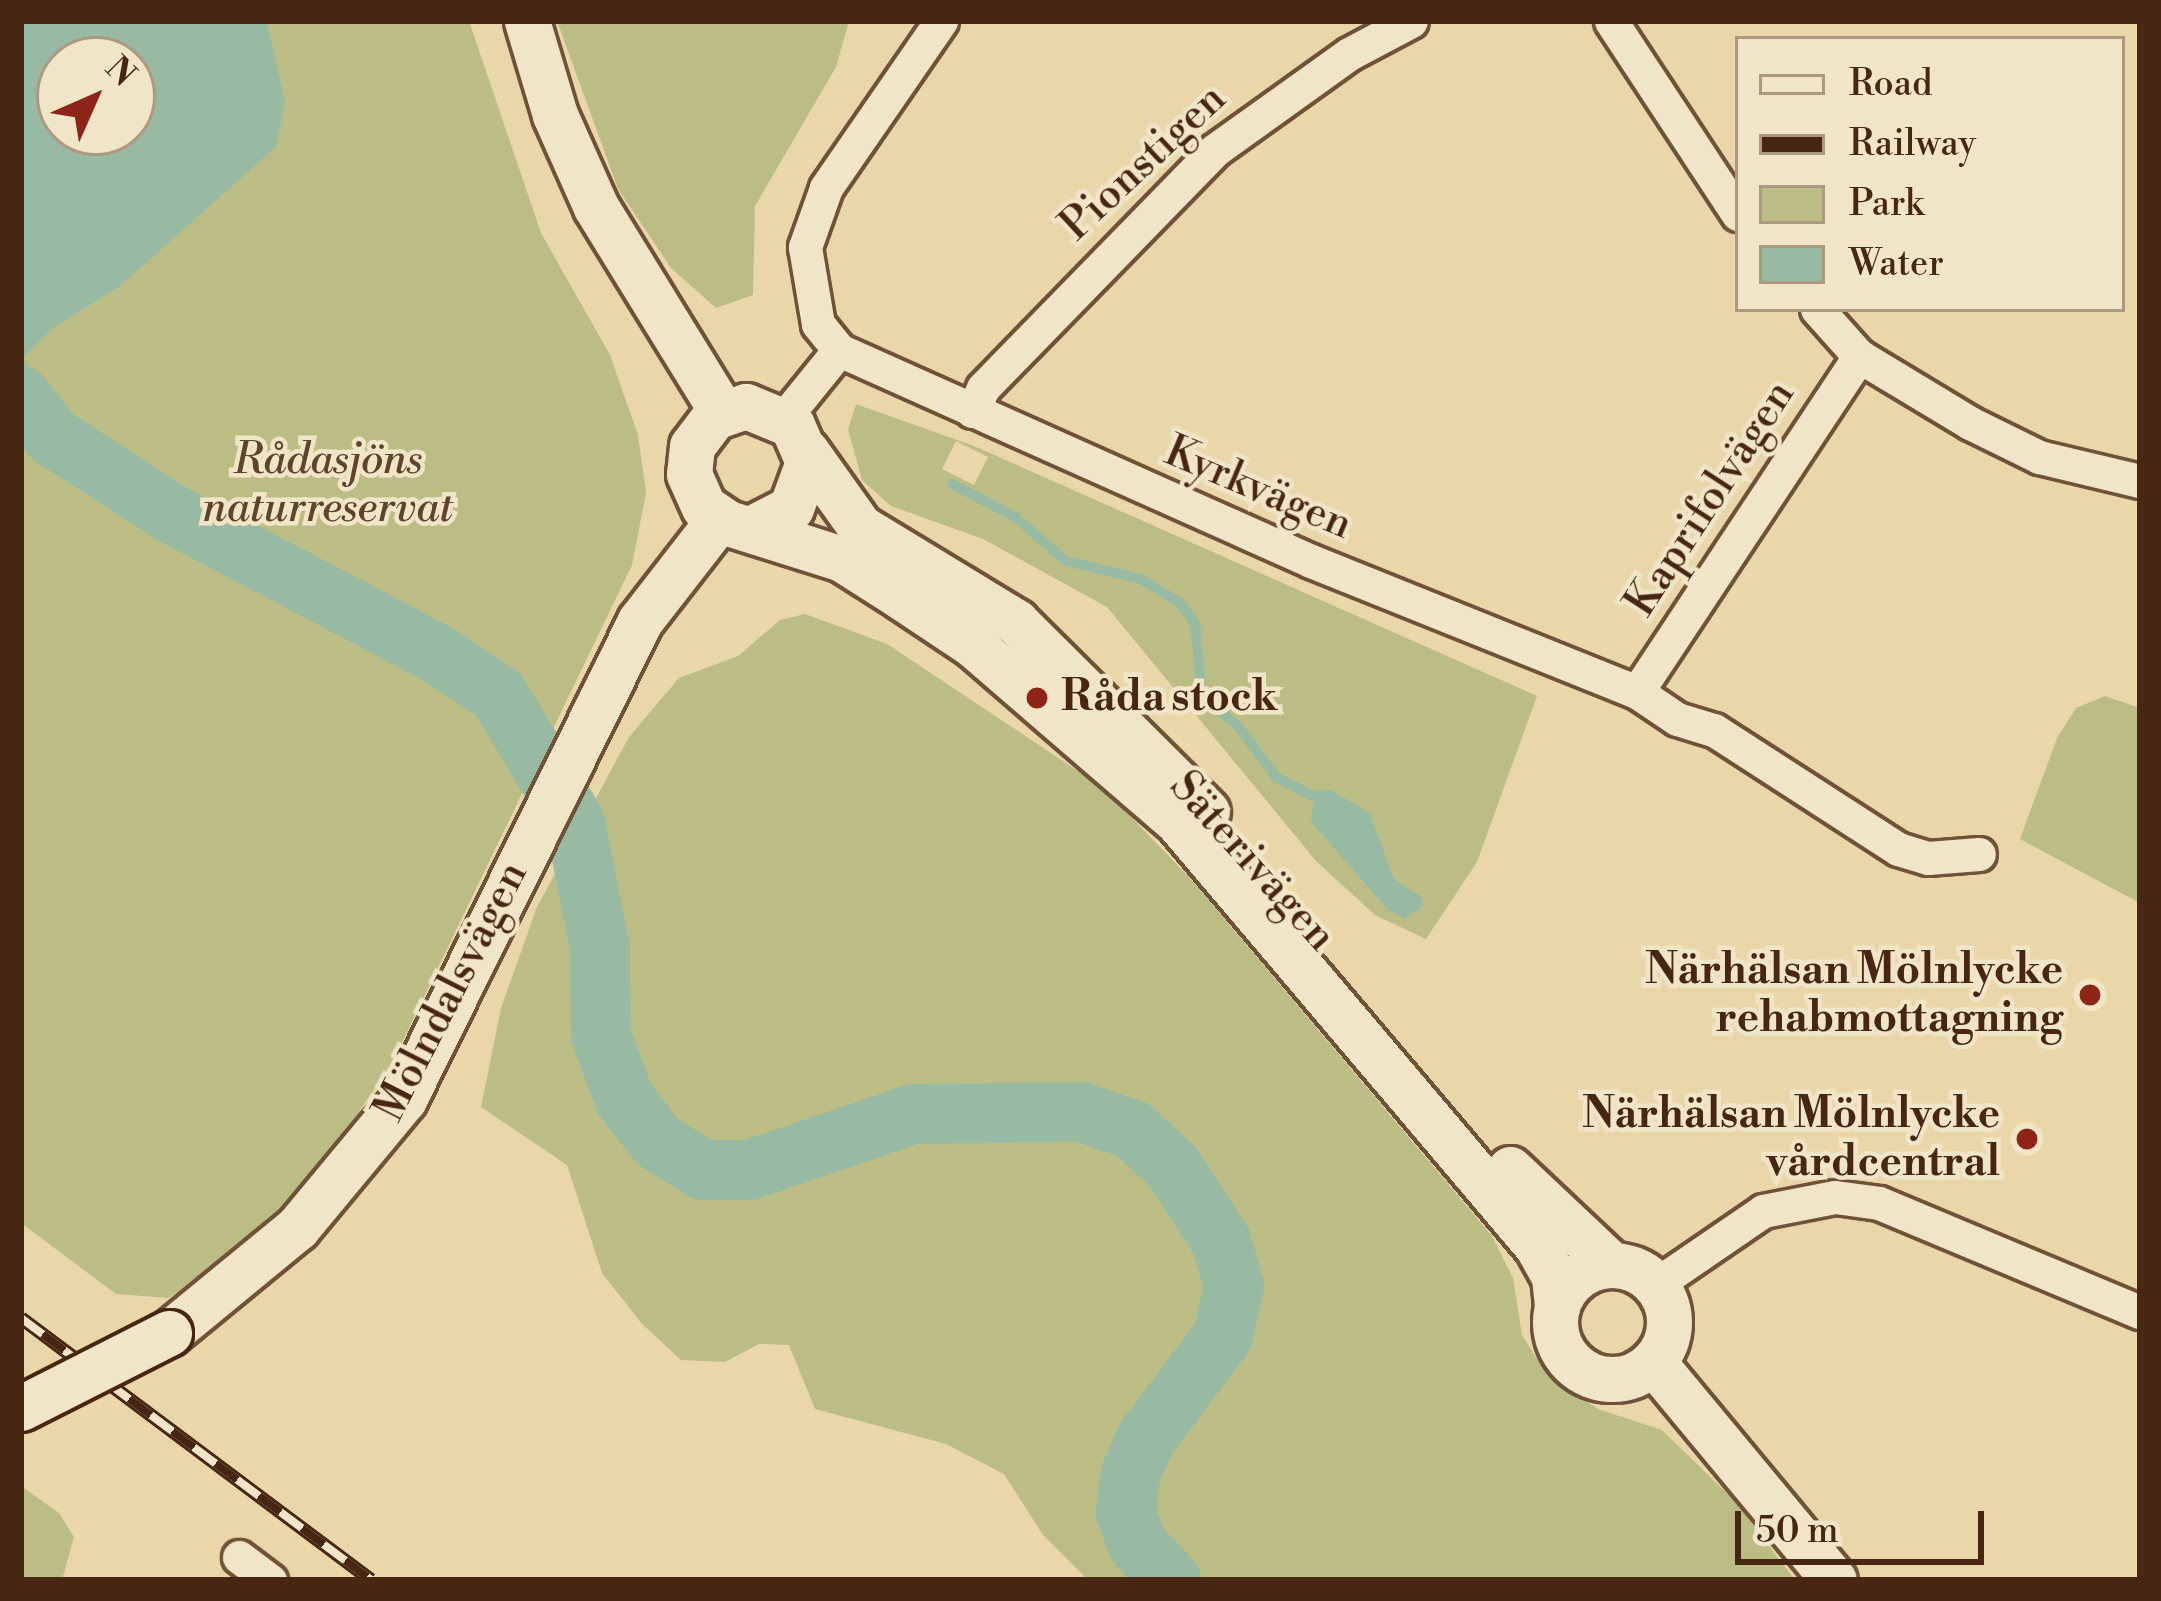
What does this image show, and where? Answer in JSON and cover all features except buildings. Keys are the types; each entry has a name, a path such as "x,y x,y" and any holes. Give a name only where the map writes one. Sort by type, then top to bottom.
{"street":[{"path":"527,21 555,115 596,208 722,412"},
{"path":"795,435 754,406 722,412 700,429 688,464 698,500 737,522 798,500 795,435 839,350 818,324 805,248 826,188 940,21"},
{"name":"Pionstigen","path":"972,411 998,372 1215,150 1411,21"},
{"path":"1611,21 1735,209"},
{"path":"1820,312 1859,356 2039,457 2140,481"},
{"name":"Kyrkvägen","path":"839,350 1311,561 1637,692 1677,719 1714,730 1898,849 1928,858 1979,854"},
{"name":"Kaprifolvägen","path":"1637,692 1859,356"},
{"name":"Säterivägen","path":"795,435 860,526 972,590 1092,689 1355,976 1515,1176 1612,1265"},
{"name":"Säterivägen","path":"737,522 842,559 972,644 1178,822 1537,1246 1554,1277 1557,1307"},
{"name":"Mölndalsvägen","path":"21,1408 169,1333 254,1271 373,1146 428,1054 597,703 652,603 737,522"},
{"path":"1655,1285 1763,1211 1835,1197 1879,1203 2140,1312"},
{"path":"1612,1265 1655,1285 1669,1318 1653,1362 1620,1378 1584,1372 1559,1343 1557,1307 1582,1274 1612,1265"},
{"path":"1653,1362 1834,1580"},
{"path":"239,1557 270,1580"}],"green space":[{"name":"Rådasjöns naturreservat","path":"21,21 469,21 541,233 610,355 638,435 646,493 632,565 394,1059 329,1157 253,1246 168,1298 116,1294 21,1223"},
{"path":"557,21 849,21 836,67 755,206 753,295 716,308 671,268 618,189"},
{"path":"856,404 974,446 1537,696 1477,862 1426,939 1375,915 1316,861 1107,607 983,539 891,506 862,480 848,430","holes":["956,441 988,457 974,485 942,469"]},
{"path":"805,614 887,644 1102,787 1190,878 1492,1236 1513,1278 1522,1335 1548,1376 1598,1409 1662,1430 1733,1499 1795,1580 1088,1580 1043,1535 1004,1474 946,1444 815,1409 789,1345 759,1344 725,1362 681,1360 642,1324 602,1273 567,1165 481,1107 501,1008 537,907 629,737 679,678 738,656 780,620"},
{"path":"2105,696 2140,708 2140,903 2020,839 2057,738 2076,708"},
{"path":"21,1486 59,1513 74,1537 62,1580 21,1580"}],"water":[{"path":"21,21 267,21 285,102 276,147 120,286 53,328 23,358 69,423 35,457 21,443"},
{"path":"1331,790 1370,813 1394,879 1423,898 1422,907 1404,919 1388,910 1311,822 1315,791"}],"waterway":[{"path":"21,396 53,437 174,515 441,656 499,695 575,822 600,948 601,1035 624,1098 657,1141 703,1170 750,1170 914,1114 1081,1112 1133,1130 1173,1167 1221,1241 1234,1286 1223,1336 1145,1440 1130,1476 1126,1513 1137,1544 1171,1580"},
{"path":"952,484 1015,517 1066,561 1141,579 1180,603 1195,623 1202,697 1237,725 1276,777 1313,796"}],"railway":[{"path":"21,1318 371,1580"}],"place":[{"name":"Råda stock","path":"1037,698"},
{"name":"Närhälsan Mölnlycke rehabmottagning","path":"2090,995"},
{"name":"Närhälsan Mölnlycke vårdcentral","path":"2027,1139"}]}
